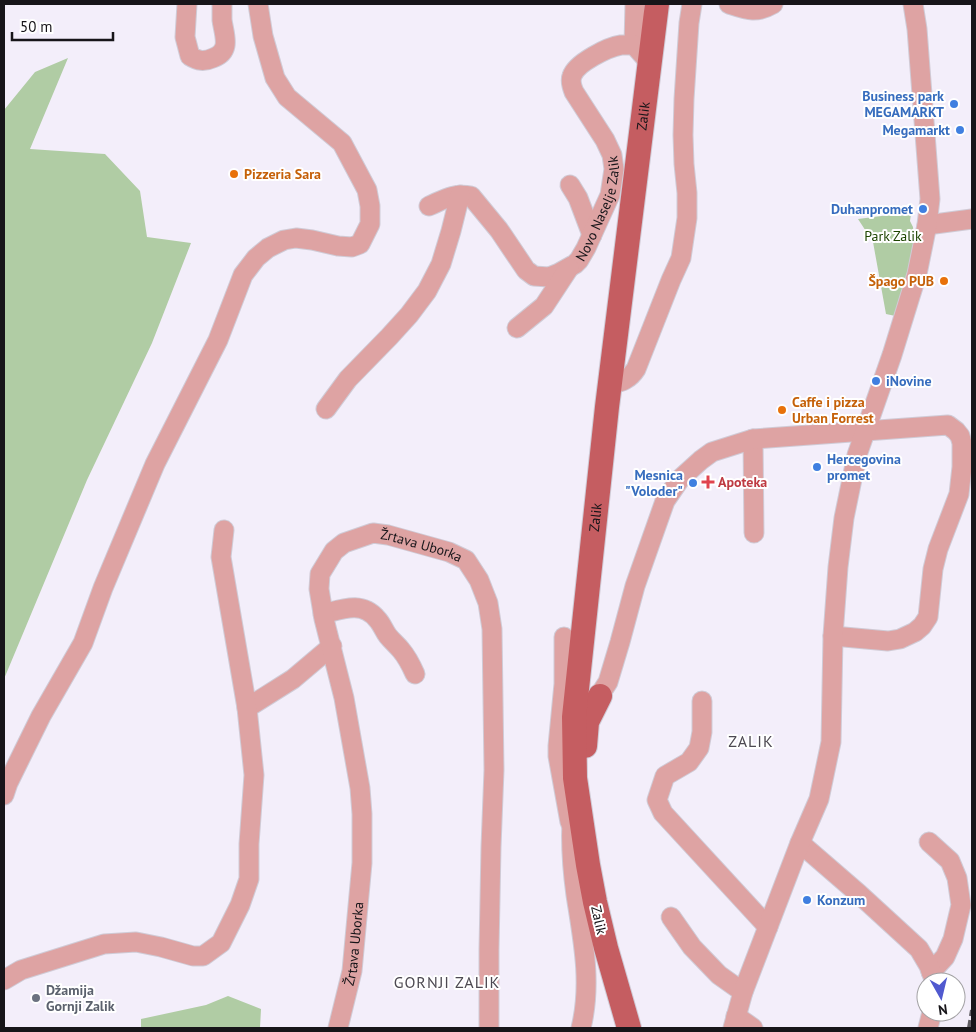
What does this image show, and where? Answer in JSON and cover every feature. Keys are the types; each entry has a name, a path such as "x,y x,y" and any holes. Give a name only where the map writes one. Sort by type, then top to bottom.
{"main road":[{"name":"Zalik","path":"629,1028 606,948 577,832 574,733 575,703 608,396 657,4"},
{"path":"577,832 588,822 585,741 588,722 600,696"}],"street":[{"path":"187,4 185,37 187,45 190,56 202,61 217,57 224,51 226,43 222,4"},
{"path":"4,795 41,716 83,643 103,588 155,464 218,340 243,275 256,258 268,248 284,240 296,238 352,247 360,244 370,224 370,206 367,190 342,143 287,97 274,78 263,36 258,4"},
{"path":"634,4 634,45 650,62"},
{"path":"608,396 632,376 636,369 681,258 687,218 683,135 689,23 692,4"},
{"path":"729,4 748,10 759,10 773,4"},
{"path":"753,1028 735,1022 743,992 800,843 819,799 831,742 833,636 838,567 844,518 857,455 892,355 917,274 927,225 930,199 917,29 913,4"},
{"name":"Novo Naselje Zalik","path":"460,195 470,196 499,230 526,270 534,276 549,278 559,274 579,260 610,195 614,169 612,155 605,140 574,92 572,76 574,71 582,64 602,52 621,45 634,45"},
{"path":"570,185 578,198 592,235"},
{"path":"326,409 348,379 409,315 427,291 441,264 460,195 450,196 429,206"},
{"path":"927,225 972,219"},
{"name":"Novo Naselje Zalik","path":"517,328 544,306 570,267"},
{"path":"575,703 584,703 597,699 608,682 635,586 665,502 680,479 701,460 712,452 753,439 948,425 960,436 962,443 962,467 959,494 938,549 933,569 928,617 915,632 888,641 833,636"},
{"path":"753,439 754,533"},
{"path":"4,980 21,970 104,944 136,942 193,956 204,956 220,943 240,905 249,879 249,844 254,775 247,708 221,556 224,530"},
{"name":"Žrtava Uborka","path":"338,1028 352,972 362,863 362,814 360,788 344,698 323,614 319,582 320,574 334,551 344,543 373,533 388,535 440,549 466,560 479,580 488,603 492,629 494,762 489,941 489,1028"},
{"path":"323,614 354,607 371,613 379,621 388,636 402,650 415,674"},
{"path":"564,637 564,684 558,751 577,832 576,893 587,980 581,1028"},
{"path":"247,708 293,679 332,646"},
{"path":"702,701 702,732 699,748 689,762 665,776 657,800 663,813 768,926"},
{"path":"929,842 950,861 957,878 961,905 953,939 937,972"},
{"path":"800,843 919,949 932,972"},
{"path":"671,916 692,946 719,975 743,992"}],"green space":[{"path":"68,58 30,149 105,154 140,191 147,237 191,243 152,343 87,480 4,679 4,110 35,72"},
{"name":"Park Zalik","path":"905,213 911,214 910,221 913,227 916,261 900,317 886,314 873,242 858,219"},
{"path":"228,996 261,1009 260,1028 141,1028 141,1019 206,1005"}],"railway":[{"path":"969,1028 972,1010"}],"place":[{"name":"Business park MEGAMARKT","path":"954,104"},
{"name":"Megamarkt","path":"960,130"},
{"name":"Pizzeria Sara","path":"234,174"},
{"name":"Duhanpromet","path":"923,209"},
{"name":"Špago PUB","path":"944,281"},
{"name":"iNovine","path":"876,381"},
{"name":"Caffe i pizza Urban Forrest","path":"782,410"},
{"name":"Hercegovina promet","path":"817,467"},
{"name":"Apoteka","path":"708,482"},
{"name":"Mesnica \"Voloder\"","path":"693,483"},
{"name":"Konzum","path":"807,900"},
{"name":"Džamija Gornji Zalik","path":"36,998"}],"district":[{"name":"ZALIK","path":"751,741"},
{"name":"GORNJI ZALIK","path":"447,982"}]}
